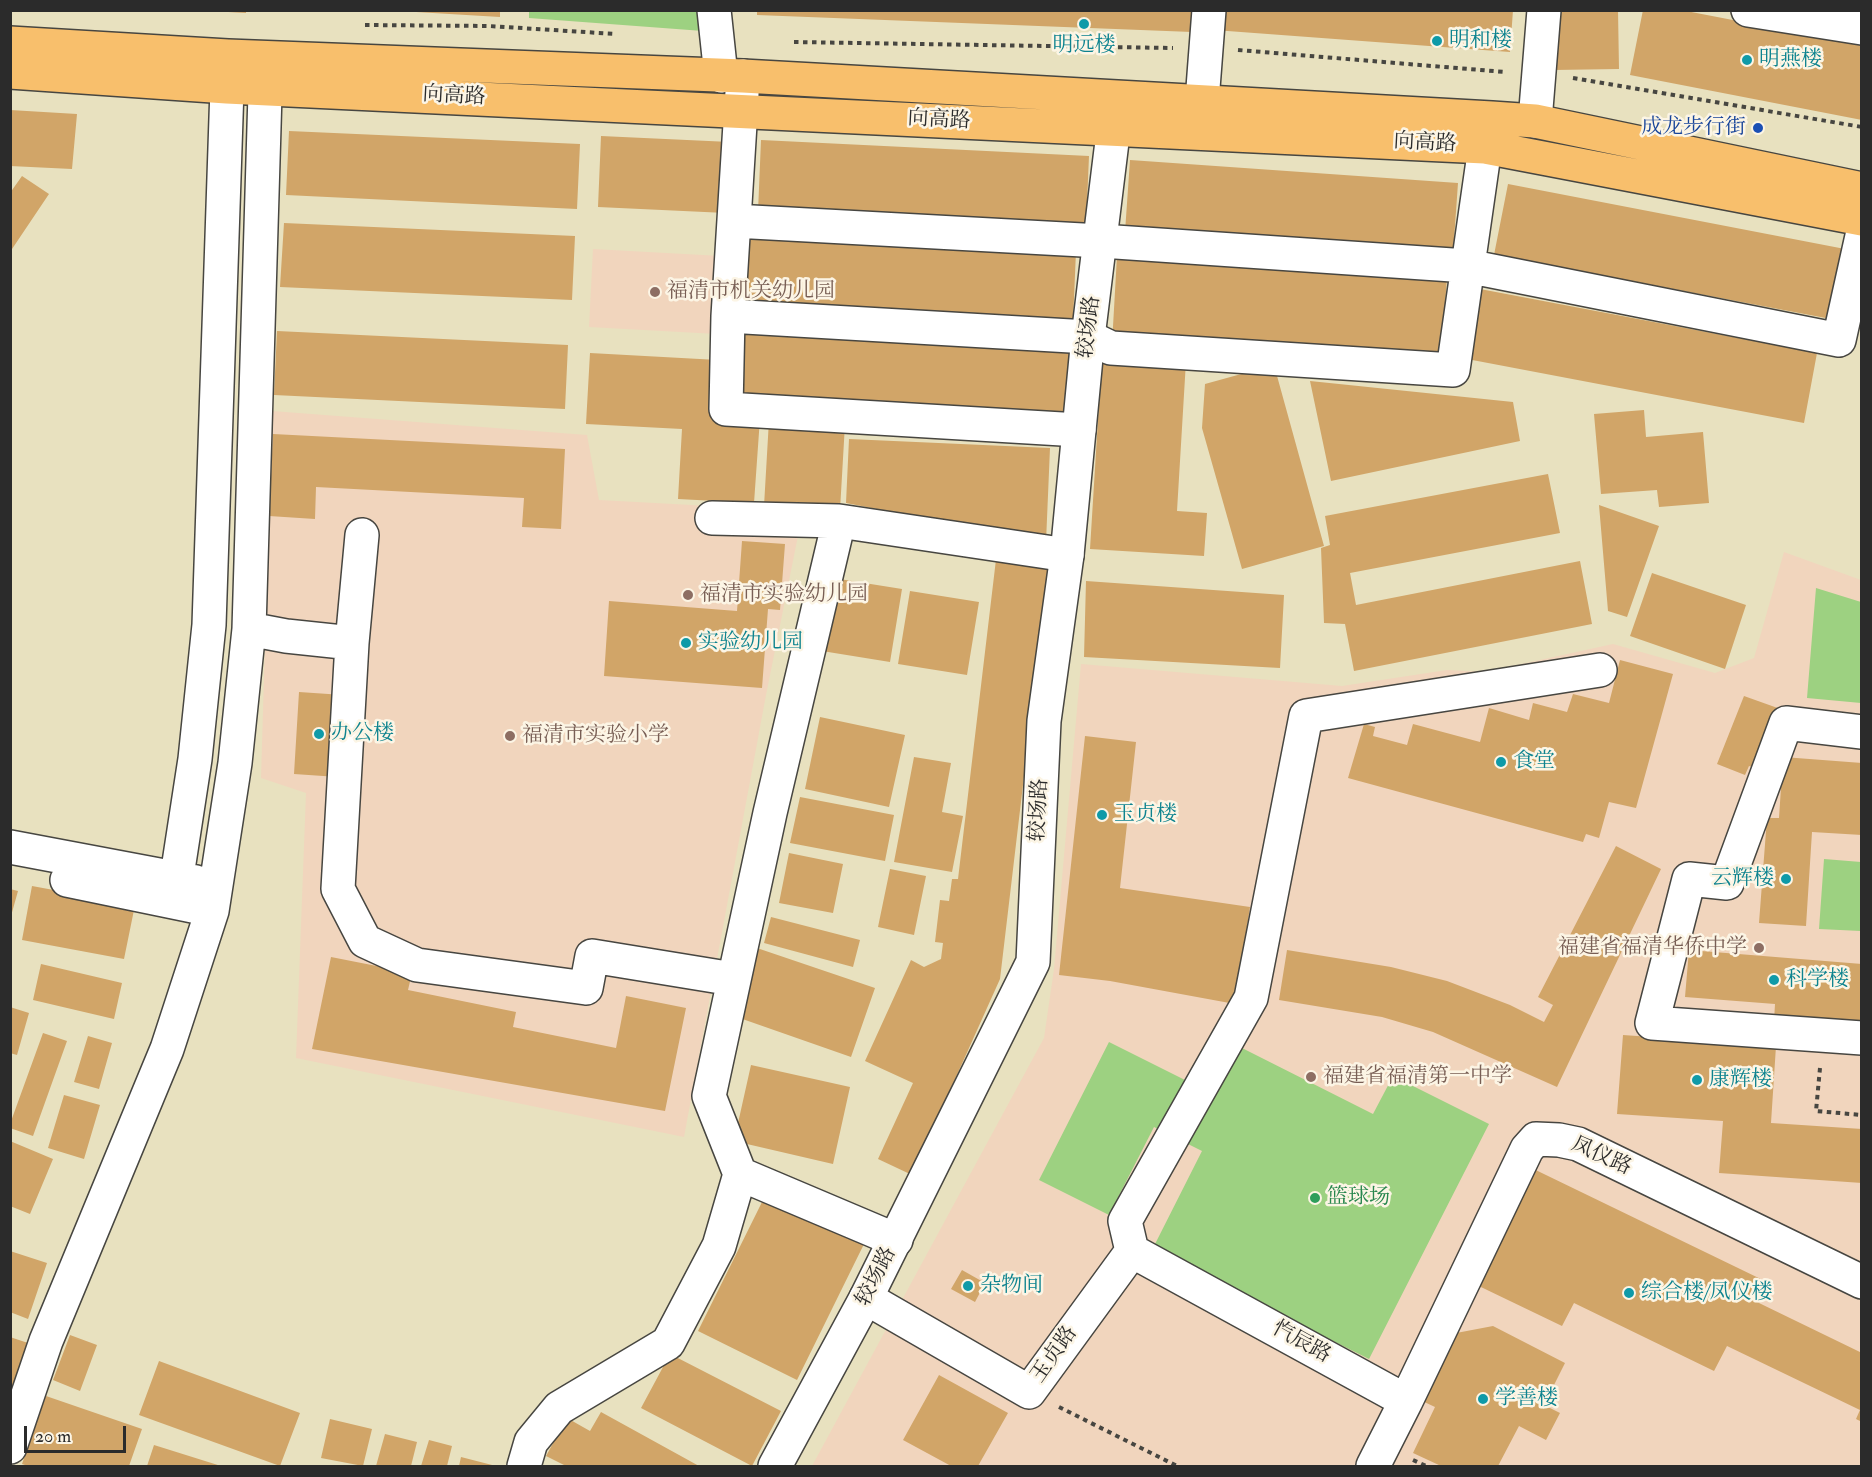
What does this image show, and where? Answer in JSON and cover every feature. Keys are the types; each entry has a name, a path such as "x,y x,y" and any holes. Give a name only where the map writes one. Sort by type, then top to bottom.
{"main road":[{"name":"向高路","path":"10,32 50,47"},
{"name":"向高路","path":"10,43 227,72"},
{"name":"向高路","path":"10,72 732,76 1202,101 1489,132 1862,219"},
{"name":"向高路","path":"266,72 741,111 1489,132 1535,121 1862,189"}],"street":[{"path":"714,10 741,111 728,316 726,409 1079,430"},
{"path":"1202,101 1209,10"},
{"path":"1535,121 1544,10"},
{"path":"1748,10 1862,28"},
{"path":"175,890 195,759 209,625 227,72"},
{"path":"10,1447 46,1341 167,1049 214,898 235,763 249,629 266,72"},
{"name":"较场路","path":"775,1467 896,1240 1033,962 1044,721 1067,555 1088,337 1117,96"},
{"path":"728,316 1088,337 1111,348 1453,370 1489,132"},
{"path":"734,221 1101,241 1467,266 1839,340 1862,236"},
{"path":"712,518 839,521 1067,555"},
{"path":"524,1467 531,1442 559,1408 668,1343 719,1246 740,1174 709,1096 733,979 839,521"},
{"path":"362,535 352,643 338,889 365,941 417,965 586,987 592,956 733,979"},
{"path":"249,629 286,636 352,643"},
{"name":"玉贞路","path":"866,1298 1029,1392 1128,1236 1251,998 1306,716 1600,670"},
{"path":"1862,732 1786,723 1727,883 1689,879 1652,1023 1862,1038"},
{"path":"10,847 214,898"},
{"path":"10,868 175,890"},
{"name":"凤仪路","path":"1406,1401 1527,1149 1536,1139 1578,1144 1862,1282"},
{"path":"740,1174 896,1240"},
{"name":"忾辰路","path":"1128,1236 1406,1401"},
{"path":"1373,1467 1406,1401"}],"path":[{"path":"1820,1067 1816,1111 1862,1115"},
{"path":"1029,1392 1177,1467"}],"shaded area":[{"name":"福清市机关幼儿园","path":"593,249 721,256 717,334 589,327"},
{"name":"福清市实验小学","path":"272,411 587,435 599,500 803,511 766,695 684,1137 296,1058 306,793 261,778"},
{"name":"福建省福清第一中学","path":"1784,552 1861,580 1861,1466 812,1466 1044,1038 1054,969 1081,664 1342,686 1447,670 1485,672 1613,644 1715,673 1754,658"}],"green space":[{"path":"529,10 702,11 703,31 529,18"},
{"path":"1816,588 1861,602 1861,703 1807,698"},
{"path":"1824,859 1861,862 1861,931 1819,929"},
{"name":"篮球场","path":"1109,1042 1215,1095 1240,1047 1373,1114 1393,1076 1489,1124 1369,1359 1152,1250 1202,1151 1154,1127 1109,1215 1039,1180"}],"building":[{"path":"228,10 246,10 246,13 228,12"},
{"path":"416,10 500,10 500,17 416,12"},
{"name":"明远楼","path":"757,10 1193,10 1192,32 757,15"},
{"name":"明和楼","path":"1216,10 1513,10 1510,52 1214,30"},
{"path":"1553,10 1618,10 1619,69 1554,70"},
{"name":"明燕楼","path":"1643,10 1681,10 1862,45 1862,120 1630,75"},
{"path":"10,110 77,114 72,169 10,166"},
{"path":"289,131 580,144 577,209 286,195"},
{"path":"601,136 730,142 726,213 598,207"},
{"path":"761,140 1089,156 1086,227 758,212"},
{"path":"1130,160 1458,183 1453,254 1125,232"},
{"path":"22,176 49,194 10,252 10,193"},
{"path":"1508,184 1845,249 1831,319 1494,255"},
{"path":"284,223 575,236 572,300 280,287"},
{"path":"748,238 1076,251 1073,322 745,310"},
{"path":"1117,256 1447,277 1441,364 1112,344"},
{"path":"1480,289 1817,353 1804,423 1467,359"},
{"path":"742,327 1071,340 1068,412 739,399"},
{"path":"277,331 568,345 565,409 274,395"},
{"path":"590,353 718,360 760,418 754,503 678,499 682,429 586,424"},
{"path":"1102,355 1186,361 1177,511 1207,513 1204,556 1090,549"},
{"path":"1274,365 1324,546 1242,569 1202,428 1205,384"},
{"path":"1310,381 1513,402 1520,441 1331,481"},
{"path":"1644,410 1646,437 1703,432 1709,503 1659,507 1657,490 1601,494 1594,414"},
{"path":"769,420 845,424 840,510 764,506"},
{"path":"273,434 565,449 561,529 522,527 524,498 316,487 315,519 269,516"},
{"path":"849,439 1050,448 1046,542 846,503"},
{"path":"1548,474 1560,533 1350,573 1356,605 1580,561 1592,624 1354,671 1345,624 1324,623 1321,548 1330,545 1325,516"},
{"path":"1599,505 1659,526 1627,617 1608,611"},
{"name":"实验幼儿园","path":"742,541 785,544 780,610 768,609 762,688 604,676 609,601 737,611"},
{"path":"997,551 1050,557 1000,979 912,1175 878,1159 913,1083 865,1061 911,960 924,967 941,959 943,943 935,942 940,900 949,901 952,879 958,879"},
{"path":"1652,573 1746,605 1725,669 1630,636"},
{"path":"833,578 902,589 890,662 822,651"},
{"path":"1086,581 1284,595 1280,668 1084,657"},
{"path":"910,591 979,602 967,675 898,664"},
{"name":"食堂","path":"1620,660 1673,674 1636,808 1609,802 1599,838 1586,834 1583,842 1348,778 1364,724 1375,727 1373,736 1407,745 1413,724 1480,742 1489,708 1529,720 1533,703 1567,712 1573,694 1609,703"},
{"name":"办公楼","path":"299,692 343,695 338,777 294,774"},
{"path":"1744,696 1786,711 1763,770 1749,766 1745,775 1717,764"},
{"path":"820,717 905,735 889,807 805,789"},
{"name":"玉贞楼","path":"1085,736 1136,742 1120,888 1250,907 1235,1004 1110,981 1059,975"},
{"path":"914,757 951,763 942,812 963,816 952,872 894,862"},
{"name":"云辉楼","path":"1783,757 1862,763 1862,835 1812,832 1806,926 1759,923 1767,818 1779,818"},
{"path":"800,797 894,815 885,861 790,843"},
{"path":"1616,846 1661,869 1557,1087 1433,1032 1382,1017 1279,1000 1287,950 1391,967 1447,981 1510,1005 1544,1022 1553,1005 1538,997"},
{"path":"789,853 843,864 833,913 779,903"},
{"path":"890,869 926,876 914,935 878,927"},
{"path":"32,886 135,905 124,959 22,940"},
{"path":"10,889 18,891 11,916 10,916"},
{"path":"771,917 860,940 853,967 764,943"},
{"path":"754,947 875,988 851,1057 731,1015"},
{"name":"科学楼","path":"1689,950 1862,964 1862,1028 1774,1021 1775,1004 1685,997"},
{"path":"331,957 412,973 408,990 516,1012 513,1027 616,1048 626,996 686,1008 665,1111 312,1049"},
{"path":"41,964 122,983 114,1019 33,1000"},
{"path":"10,1007 29,1013 17,1055 10,1053"},
{"path":"43,1033 67,1041 33,1136 10,1128 10,1124"},
{"name":"康辉楼","path":"1623,1035 1776,1046 1771,1123 1862,1129 1862,1183 1719,1173 1723,1121 1617,1114"},
{"path":"88,1036 112,1043 99,1089 74,1082"},
{"path":"751,1065 850,1087 833,1164 734,1141"},
{"path":"64,1095 100,1105 84,1159 48,1148"},
{"path":"10,1141 53,1159 30,1214 10,1206"},
{"name":"综合楼/凤仪楼","path":"1515,1160 1769,1283 1759,1303 1862,1353 1862,1422 1856,1419 1860,1410 1727,1346 1714,1371 1574,1303 1562,1326 1458,1276"},
{"path":"765,1196 864,1244 797,1380 698,1331"},
{"path":"10,1251 47,1263 28,1319 10,1312"},
{"name":"杂物间","path":"962,1270 985,1283 975,1302 951,1289"},
{"name":"学善楼","path":"1493,1326 1565,1363 1544,1405 1560,1413 1546,1440 1519,1426 1498,1466 1441,1466 1413,1453 1435,1407 1405,1393 1451,1334"},
{"path":"70,1335 97,1345 80,1391 53,1380"},
{"path":"10,1337 34,1345 10,1407"},
{"path":"670,1354 781,1411 752,1466 641,1408"},
{"path":"159,1361 300,1413 280,1466 139,1415"},
{"path":"939,1375 1008,1413 978,1466 951,1466 903,1440"},
{"path":"46,1396 142,1429 129,1466 28,1466 22,1464"},
{"path":"601,1412 699,1466 566,1466 546,1456 567,1418 590,1431"},
{"path":"330,1419 372,1429 363,1466 321,1458"},
{"path":"385,1434 417,1442 411,1466 376,1466"},
{"path":"429,1440 452,1446 447,1466 421,1466"},
{"path":"154,1445 221,1466 147,1466"},
{"path":"461,1457 496,1466 459,1466"}],"place":[{"name":"明远楼","path":"1084,24"},
{"name":"明和楼","path":"1437,41"},
{"name":"明燕楼","path":"1747,60"},
{"name":"成龙步行街","path":"1758,128"},
{"name":"福清市机关幼儿园","path":"655,292"},
{"name":"福清市实验幼儿园","path":"688,595"},
{"name":"实验幼儿园","path":"686,643"},
{"name":"办公楼","path":"319,734"},
{"name":"福清市实验小学","path":"510,736"},
{"name":"食堂","path":"1501,762"},
{"name":"玉贞楼","path":"1102,815"},
{"name":"云辉楼","path":"1786,879"},
{"name":"福建省福清华侨中学","path":"1759,948"},
{"name":"科学楼","path":"1774,980"},
{"name":"福建省福清第一中学","path":"1311,1077"},
{"name":"康辉楼","path":"1697,1080"},
{"name":"篮球场","path":"1315,1198"},
{"name":"杂物间","path":"968,1286"},
{"name":"综合楼/凤仪楼","path":"1629,1293"},
{"name":"学善楼","path":"1483,1399"}]}
